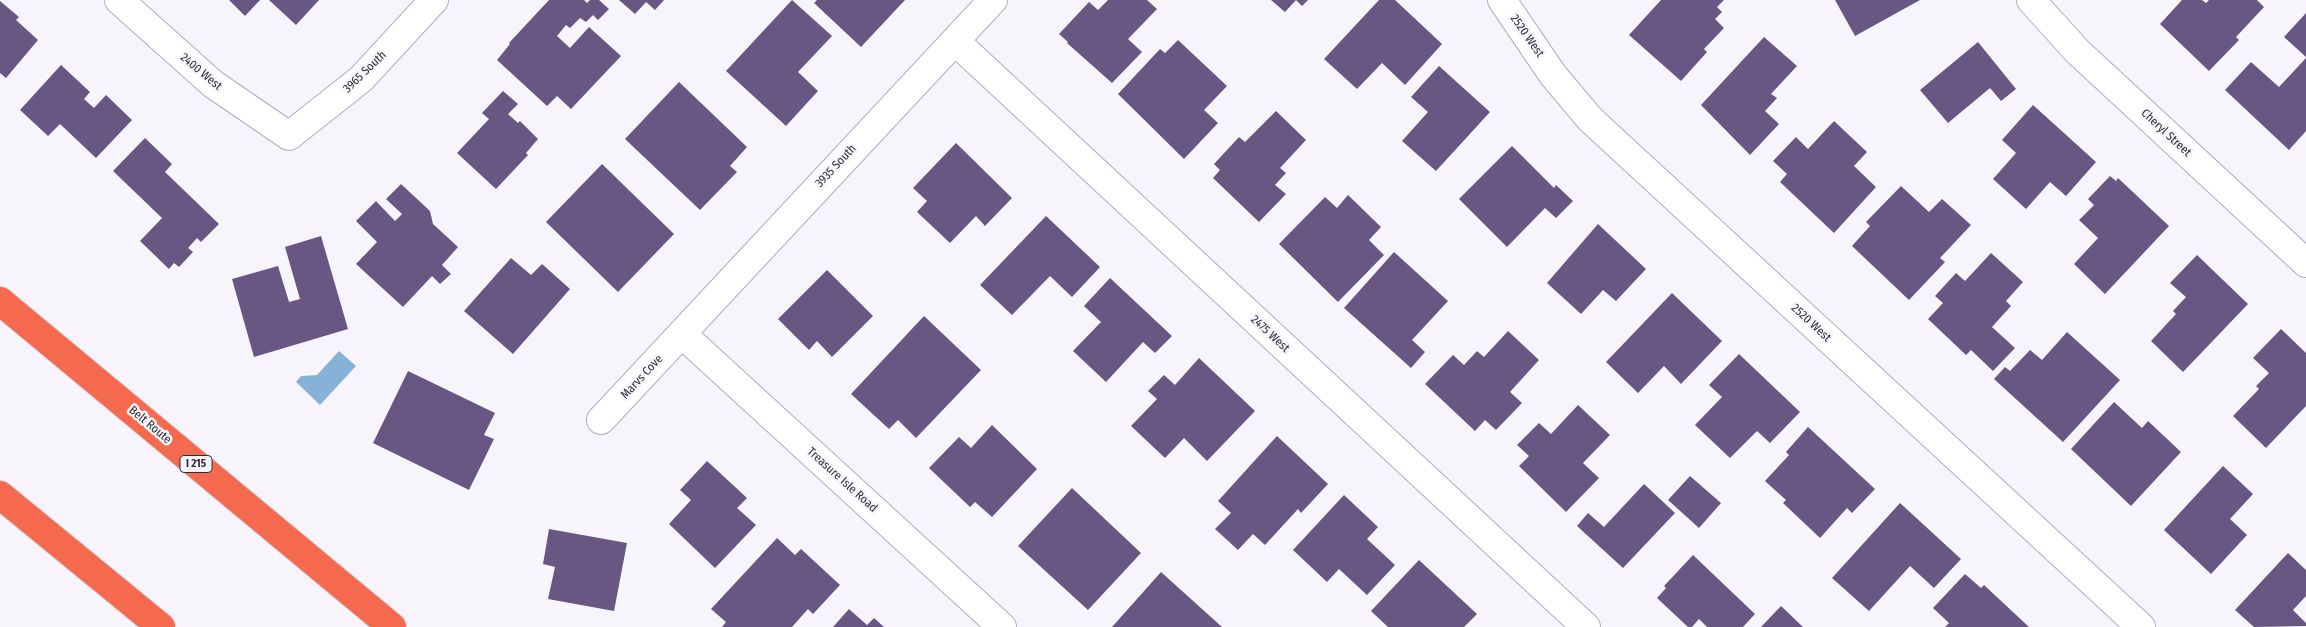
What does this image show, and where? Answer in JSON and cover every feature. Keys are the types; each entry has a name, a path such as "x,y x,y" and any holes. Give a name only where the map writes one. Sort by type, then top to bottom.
{"highway":[{"name":"Belt Route","path":"0,301 392,627"},
{"path":"0,495 161,627"}],"street":[{"name":"2400 West","path":"119,0 213,84 289,136"},
{"name":"3965 South","path":"289,136 361,79 434,0"},
{"name":"3935 South","path":"682,334 827,176 993,0"},
{"name":"2520 West","path":"1502,0 1553,75 1590,119 2141,627"},
{"name":"Cheryl Street","path":"2031,0 2077,50 2306,263"},
{"name":"2475 West","path":"955,41 1586,627"},
{"name":"Marvs Cove","path":"601,420 682,334"},
{"name":"Treasure Isle Road","path":"682,334 1002,627"}],"water":[{"path":"339,351 356,366 320,405 296,382 301,376 317,375"}],"building":[{"path":"229,0 260,0 245,16"},
{"path":"269,0 319,0 296,25"},
{"path":"549,0 584,0 587,3 590,0 599,0 609,9 598,20 593,15 586,22 580,18 570,28 566,25 557,36 570,48 589,27 621,56 571,109 557,96 547,106 497,60 509,43"},
{"path":"619,0 664,0 655,10 646,2 635,14"},
{"path":"792,0 832,36 798,72 818,91 786,126 726,71"},
{"path":"817,0 905,0 861,47 814,3"},
{"path":"1108,0 1147,0 1157,9 1128,39 1142,52 1112,83 1059,34 1089,2 1098,10"},
{"path":"1271,0 1296,0 1285,12"},
{"path":"1296,0 1308,0 1302,6"},
{"path":"1379,0 1395,0 1442,44 1405,85 1382,63 1357,89 1324,59"},
{"path":"1661,0 1724,0 1717,7 1722,12 1715,19 1724,28 1704,49 1707,52 1681,81 1629,35"},
{"path":"1835,0 1920,0 1855,36"},
{"path":"2182,0 2202,0 2206,3 2209,0 2257,0 2264,7 2236,37 2239,40 2209,71 2160,24"},
{"path":"0,1 19,17 16,20 38,40 6,78 0,73"},
{"path":"2306,13 2306,57 2284,37"},
{"path":"1764,37 1797,66 1771,94 1777,98 1765,111 1779,124 1750,155 1701,105"},
{"path":"1178,40 1227,86 1204,110 1218,123 1184,159 1118,94 1160,49 1165,53"},
{"path":"1978,42 2016,89 2001,101 1990,88 1948,123 1920,90"},
{"path":"2306,58 2306,131 2289,150 2225,90 2251,62 2279,87"},
{"path":"61,65 90,92 84,99 94,108 106,95 132,120 96,158 60,124 48,136 20,110"},
{"path":"1439,66 1490,112 1436,171 1402,141 1428,112 1411,97"},
{"path":"679,82 747,147 730,166 737,172 700,210 625,139"},
{"path":"503,91 518,104 508,114 518,123 520,121 538,139 526,153 528,155 496,189 457,153 489,119 482,113"},
{"path":"2033,105 2096,162 2066,196 2050,182 2026,209 1993,179 2016,153 2002,140"},
{"path":"1276,111 1306,140 1280,168 1286,173 1275,185 1286,194 1259,222 1213,178 1220,170 1214,164 1239,137 1245,142"},
{"path":"1834,121 1867,152 1854,166 1876,187 1834,233 1780,182 1787,174 1773,161 1796,137 1808,149"},
{"path":"145,138 172,164 165,172 219,224 201,242 197,238 188,248 193,252 179,267 174,263 169,269 140,241 162,218 113,171"},
{"path":"956,143 1012,198 985,226 976,216 950,243 917,212 927,201 913,188"},
{"path":"1512,146 1554,188 1556,185 1573,201 1556,218 1545,208 1507,247 1459,199"},
{"path":"602,164 674,234 618,292 546,222"},
{"path":"2110,176 2116,181 2118,178 2169,226 2105,294 2074,264 2098,238 2079,220 2094,205 2088,199"},
{"path":"401,184 430,211 433,224 458,247 442,265 451,274 440,284 432,276 403,307 356,264 377,242 356,221 376,201 395,221 402,214 386,199"},
{"path":"1901,186 1929,212 1942,199 1971,225 1940,258 1945,262 1909,300 1852,246 1870,226 1866,222"},
{"path":"1348,195 1381,227 1369,240 1384,255 1338,302 1279,244 1325,197 1337,208"},
{"path":"1046,216 1100,267 1072,297 1050,276 1012,315 980,285"},
{"path":"1598,224 1646,269 1616,301 1603,290 1581,314 1547,283"},
{"path":"321,236 348,329 254,357 232,279 278,266 289,302 300,299 285,247"},
{"path":"1394,252 1448,301 1412,340 1425,352 1411,368 1344,308"},
{"path":"1991,253 2023,282 2006,301 2011,306 1992,327 2015,348 1993,371 1971,350 1966,355 1928,319 1943,303 1935,296 1956,273 1965,281"},
{"path":"2197,255 2248,304 2183,372 2151,341 2176,314 2173,311 2186,297 2170,283"},
{"path":"511,258 531,275 542,264 570,289 513,354 464,311"},
{"path":"827,270 873,316 832,357 817,341 809,350 778,319"},
{"path":"1110,278 1172,336 1155,353 1143,342 1106,382 1073,351 1101,322 1084,306"},
{"path":"1672,293 1722,341 1681,384 1664,366 1638,393 1606,362"},
{"path":"924,316 981,370 916,438 898,420 889,429 851,394"},
{"path":"2281,329 2306,353 2306,406 2266,448 2233,416 2259,389 2256,386 2269,373 2253,358"},
{"path":"1508,331 1539,360 1510,392 1522,403 1496,430 1485,420 1475,431 1425,384 1453,355 1464,365 1477,351 1484,357"},
{"path":"2067,332 2120,380 2063,442 1994,379 2005,367 2010,371 2030,350 2042,360"},
{"path":"1739,354 1800,412 1770,443 1757,431 1730,458 1695,425 1722,397 1709,385"},
{"path":"1199,358 1255,411 1207,461 1184,438 1165,458 1131,426 1157,399 1148,391 1164,375 1175,385"},
{"path":"408,371 495,413 484,435 494,439 469,490 373,443"},
{"path":"2114,402 2142,428 2148,421 2181,452 2131,506 2071,449"},
{"path":"1578,405 1610,435 1583,463 1599,478 1566,512 1519,466 1529,456 1517,445 1539,423 1551,434"},
{"path":"992,425 1037,469 992,517 975,502 970,507 929,468 959,437 971,448"},
{"path":"1808,427 1875,489 1852,513 1847,508 1820,538 1783,503 1786,500 1765,481 1789,455 1786,452"},
{"path":"1277,436 1328,484 1301,513 1298,509 1265,545 1253,534 1238,550 1215,529 1231,513 1218,501"},
{"path":"707,461 747,498 737,508 756,525 715,568 669,524 691,500 680,490"},
{"path":"2223,466 2253,494 2230,519 2247,535 2211,574 2164,530"},
{"path":"1690,476 1721,503 1699,528 1668,500"},
{"path":"1644,484 1675,513 1623,568 1577,526 1588,513 1604,527"},
{"path":"1072,488 1141,553 1088,610 1018,546"},
{"path":"1344,495 1378,527 1367,539 1395,565 1367,595 1339,569 1327,582 1293,550"},
{"path":"1900,503 1961,559 1934,588 1910,566 1869,611 1832,578"},
{"path":"549,529 627,543 614,611 548,599 555,567 543,564"},
{"path":"777,538 795,555 801,549 840,585 813,614 808,609 792,627 722,627 726,622 711,609"},
{"path":"2288,553 2306,570 2306,596 2293,610 2306,623 2306,626 2254,627 2235,610"},
{"path":"1693,555 1755,614 1743,627 1707,627 1699,619 1692,627 1688,627 1657,598 1666,588 1664,586"},
{"path":"1419,560 1477,614 1464,627 1388,627 1371,611"},
{"path":"1161,572 1222,627 1112,627"},
{"path":"1965,574 1981,588 1984,585 2029,627 1945,627 1949,623 1933,608"},
{"path":"1781,606 1803,627 1761,627"},
{"path":"849,609 867,625 874,618 884,627 833,627"}]}
